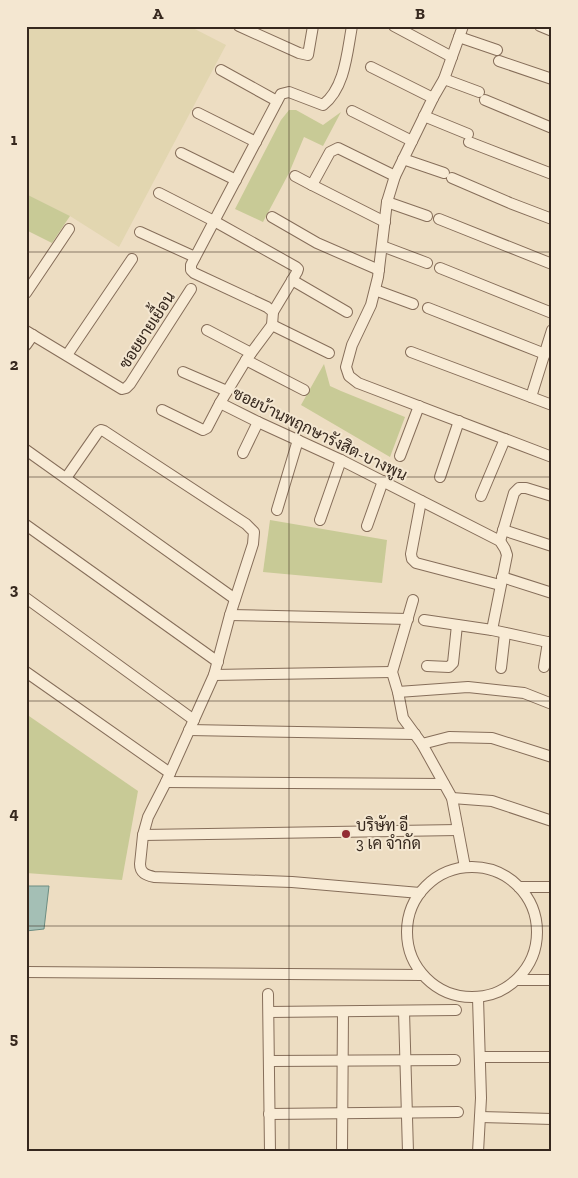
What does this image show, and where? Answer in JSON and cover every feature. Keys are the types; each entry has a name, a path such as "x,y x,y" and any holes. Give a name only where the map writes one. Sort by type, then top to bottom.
{"street":[{"path":"238,26 299,53 308,55 313,26"},
{"path":"263,38 265,26"},
{"path":"273,312 267,307 194,274 191,270 191,265 281,94 289,92 323,105 331,99 342,75 352,26"},
{"path":"394,26 452,57"},
{"path":"463,26 444,78 395,176 387,202 379,270 371,305 352,345 346,367 350,376 358,383 552,457"},
{"path":"540,26 552,31"},
{"path":"459,37 552,79"},
{"path":"371,67 433,98"},
{"path":"221,70 277,101"},
{"path":"444,78 552,128"},
{"path":"352,111 412,141"},
{"path":"198,113 256,142"},
{"path":"424,116 468,138 552,174"},
{"path":"312,186 330,152 338,148 395,176"},
{"path":"181,152 236,180"},
{"path":"403,159 448,175 510,203 552,219"},
{"path":"295,176 385,222"},
{"path":"158,193 214,221 296,267 298,269 297,272 273,312 272,325 329,353"},
{"path":"387,202 427,216"},
{"path":"272,217 317,243 379,270"},
{"path":"440,219 552,264"},
{"path":"26,293 69,229"},
{"path":"140,232 195,257"},
{"path":"382,246 427,262"},
{"path":"67,355 132,259"},
{"path":"440,268 552,313"},
{"path":"292,280 347,312"},
{"name":"ซอยยายเยื้อน","path":"30,333 122,390 130,384 191,289"},
{"path":"374,290 413,304"},
{"path":"428,308 545,354"},
{"name":"ซอยบ้านพฤกษารังสิต-บางพูน","path":"272,325 248,356 220,403 341,460 500,541"},
{"path":"207,330 304,390"},
{"path":"531,397 552,330"},
{"path":"26,345 30,333"},
{"path":"411,352 552,405"},
{"path":"184,372 227,391"},
{"path":"162,410 202,430 207,428 220,403"},
{"path":"400,456 419,406"},
{"path":"440,477 459,421"},
{"path":"243,453 258,422"},
{"path":"66,478 101,430 246,524 254,532 253,544 235,598 214,675 168,778 148,816 143,835 140,868 142,872 154,878 292,882 420,893"},
{"path":"480,496 504,439"},
{"path":"277,510 298,440"},
{"path":"26,450 235,598"},
{"path":"320,520 341,460"},
{"path":"367,526 383,481"},
{"path":"492,630 507,555 500,541 514,493 519,488 526,488 552,496"},
{"path":"421,501 410,554 416,563 552,593"},
{"path":"26,526 218,662"},
{"path":"502,530 552,546"},
{"path":"26,598 194,720"},
{"path":"413,600 392,672 403,718 422,744 452,798 465,867"},
{"path":"230,615 408,619"},
{"path":"424,620 492,630 550,642 544,667"},
{"path":"427,666 452,666 457,625"},
{"path":"501,668 505,633"},
{"path":"26,672 168,778 444,784"},
{"path":"214,675 392,672"},
{"path":"398,692 468,687 524,694 552,704"},
{"path":"189,730 414,734"},
{"path":"422,744 449,737 492,738 552,757"},
{"path":"452,798 492,802 552,821"},
{"path":"143,835 458,830"},
{"path":"465,867 484,868 503,875 518,887 530,904 536,924 536,944 529,964 517,980 499,992 478,998 457,996 438,988 422,975 411,956 406,934 409,912 420,893 432,880 448,871 465,867"},
{"path":"518,887 552,887"},
{"path":"26,972 422,975"},
{"path":"517,980 552,980"},
{"path":"268,994 270,1152"},
{"path":"478,998 481,1098 478,1152"},
{"path":"268,1012 456,1010"},
{"path":"404,1011 408,1152"},
{"path":"342,1152 343,1012"},
{"path":"480,1057 552,1057"},
{"path":"269,1061 455,1060"},
{"path":"269,1114 458,1112"},
{"path":"480,1118 552,1119"}],"shaded area":[{"path":"26,26 189,26 226,45 119,247 70,216 26,194"},
{"path":"26,886 49,886 44,929 26,931"}],"green space":[{"path":"289,110 296,110 323,125 341,112 323,146 304,137 289,173 263,222 235,209 281,120"},
{"path":"26,194 70,216 52,243 26,230"},
{"path":"324,364 330,386 405,417 390,457 301,405"},
{"path":"270,520 387,540 382,583 263,572"},
{"path":"26,714 138,791 122,880 26,873"}],"place":[{"name":"บริษัท อี 3 เค จำกัด","path":"346,834"}]}
